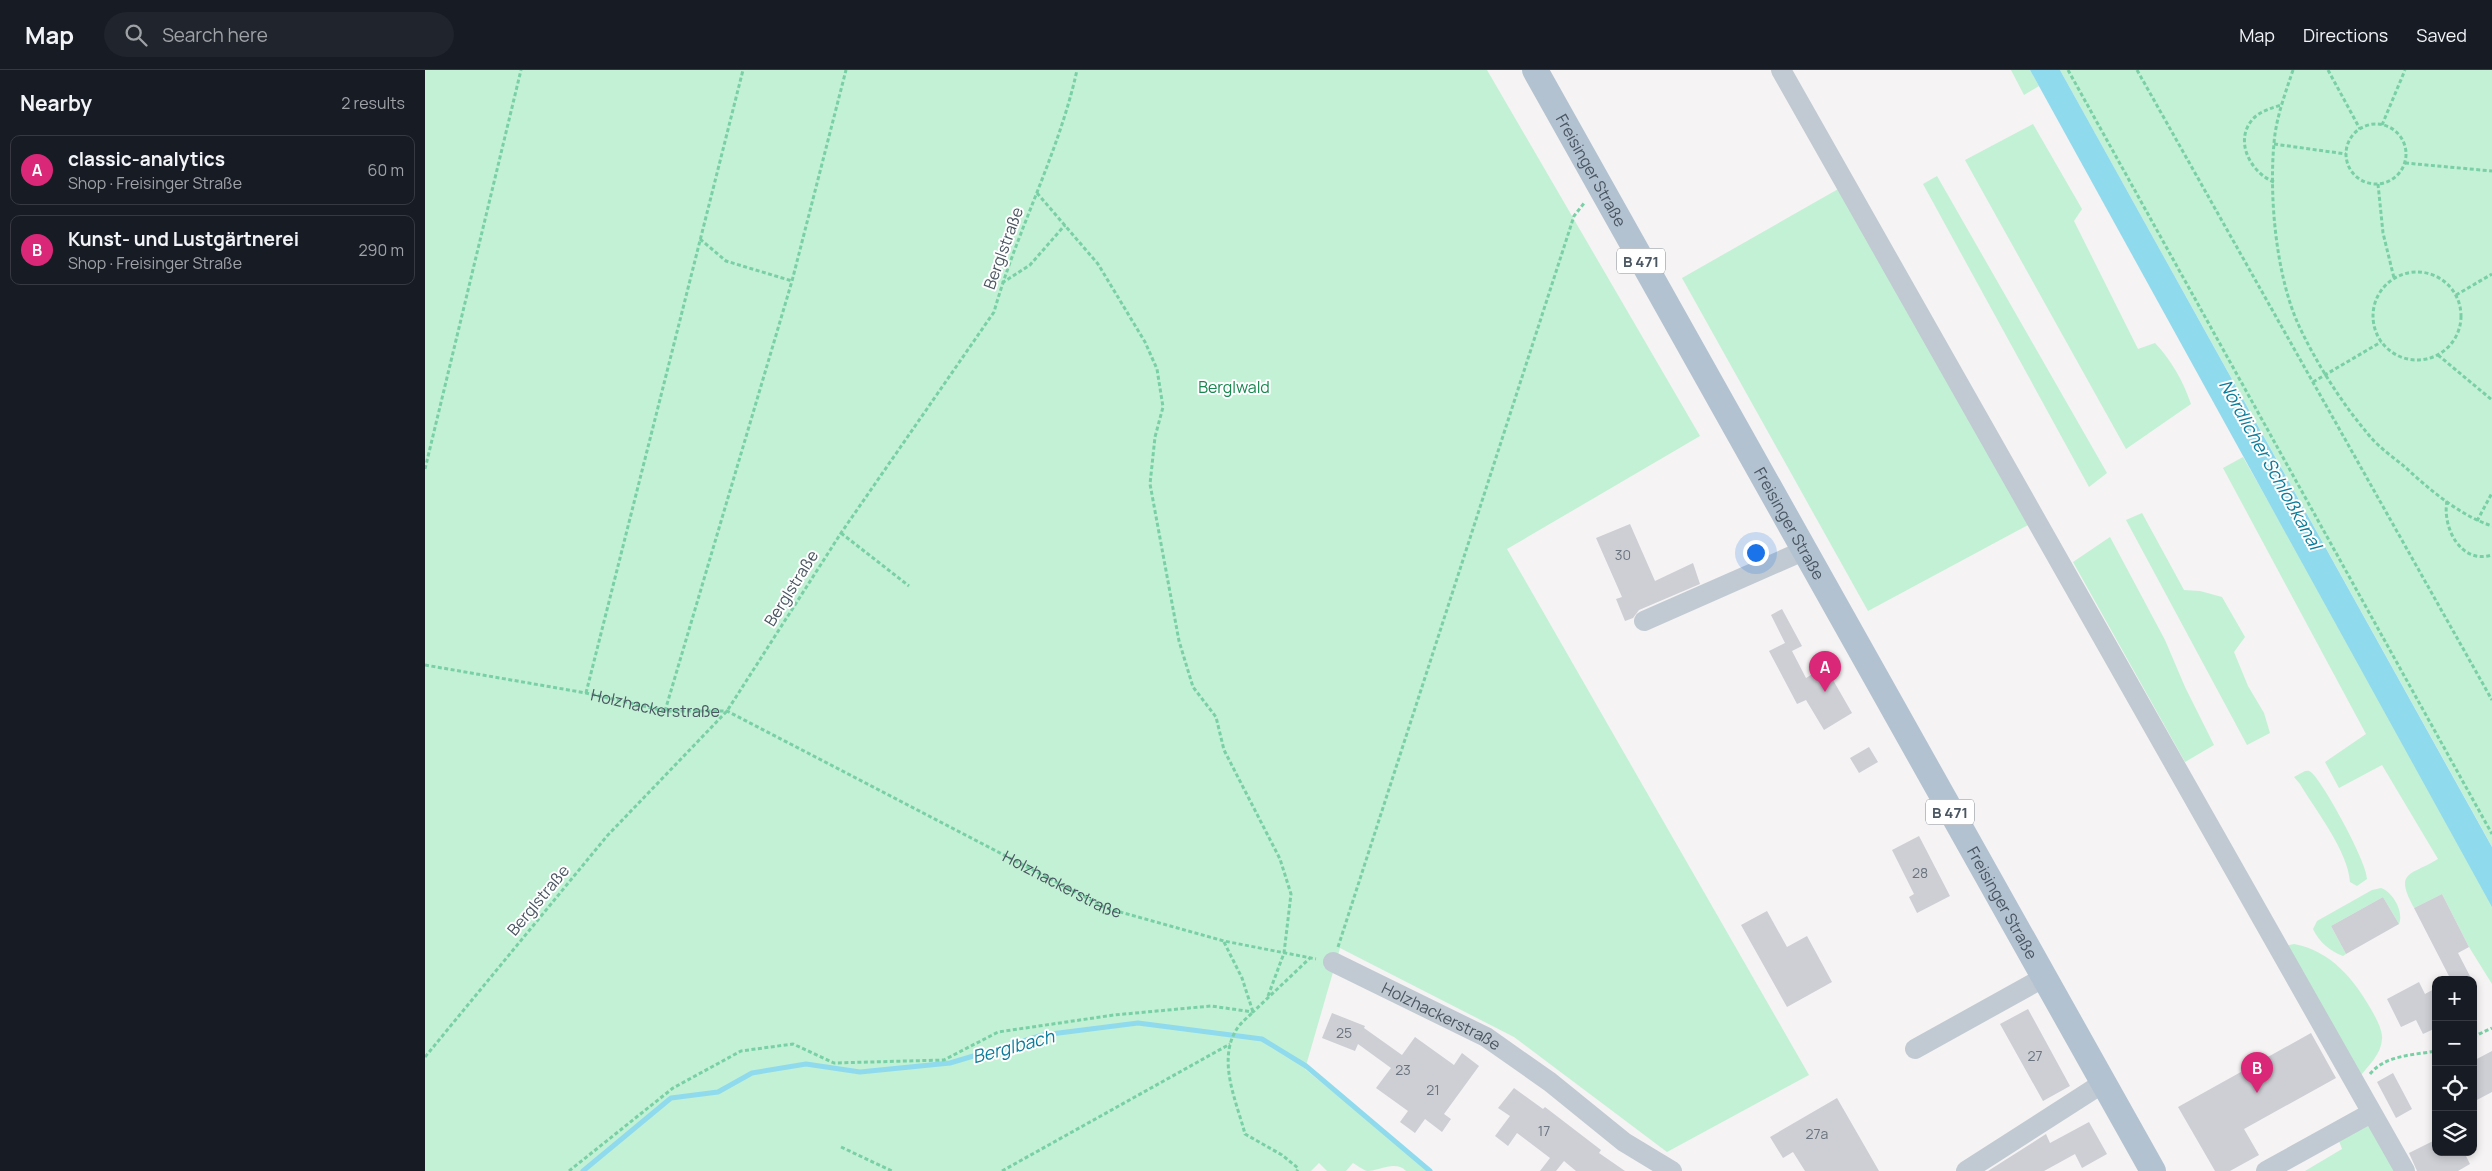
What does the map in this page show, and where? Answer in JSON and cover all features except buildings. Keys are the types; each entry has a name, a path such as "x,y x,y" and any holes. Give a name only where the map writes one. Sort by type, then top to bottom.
{"main road":[{"name":"Freisinger Straße","path":"1535,70 2153,1171"}],"street":[{"path":"1781,70 2405,1171"},
{"path":"1644,621 1803,550"},
{"name":"Holzhackerstraße","path":"1333,962 1486,1037 1549,1082 1624,1142 1672,1171"},
{"name":"Freisinger Straße","path":"1915,1049 2043,978"},
{"path":"1966,1171 2103,1083"},
{"path":"2266,1171 2371,1113"}],"path":[{"path":"425,469 521,70"},
{"path":"586,693 743,70"},
{"path":"665,711 792,281 846,70"},
{"name":"Berglstraße","path":"425,1057 607,836 727,711 841,532 993,312 1001,283 1037,193 1077,70"},
{"path":"2068,70 2492,834"},
{"path":"2137,70 2491,698"},
{"path":"2293,70 2281,105 2274,144 2274,218 2284,279 2299,324 2325,374 2369,436 2427,488 2477,521 2492,526"},
{"path":"2328,70 2360,129"},
{"path":"2382,125 2405,70"},
{"path":"2274,182 2259,173 2251,163 2245,142 2247,130 2254,118 2265,110 2281,105"},
{"path":"2382,125 2391,128 2404,143 2405,162 2395,178 2378,184 2359,179 2352,172 2346,154 2353,136 2360,129 2367,126 2382,125"},
{"path":"2274,144 2346,154"},
{"path":"2405,162 2492,171"},
{"path":"2378,184 2383,233 2394,278"},
{"path":"1037,193 1098,264 1145,342 1157,369 1163,407 1155,437 1150,484 1179,640 1193,687 1216,717 1224,750 1280,859 1291,894 1283,952 1268,996"},
{"path":"1333,962 1571,226 1579,208"},
{"path":"1001,283 1030,266 1065,225"},
{"path":"700,239 726,261 792,281"},
{"path":"2421,272 2435,276 2447,284 2455,295 2460,308 2461,322 2457,335 2449,347 2438,355 2426,360 2413,361 2401,358 2381,342 2374,329 2373,315 2379,294 2394,278 2407,273 2421,272"},
{"path":"2455,295 2492,274"},
{"path":"2313,382 2381,342"},
{"path":"2438,355 2492,400"},
{"path":"2477,521 2492,493"},
{"path":"2447,501 2445,514 2449,530 2455,541 2463,549 2477,556 2492,556"},
{"path":"841,532 909,586"},
{"name":"Holzhackerstraße","path":"425,665 586,693 665,711 727,711 1106,908 1224,941 1333,962"},
{"path":"1224,941 1242,978 1253,1012"},
{"path":"1297,1171 1298,1168 1281,1155 1245,1134 1227,1069 1235,1031 1268,996 1311,958"},
{"path":"569,1171 673,1088 741,1051 793,1044 834,1063 944,1060 999,1032 1114,1015 1211,1006 1253,1012"},
{"path":"2477,1035 2492,1028"},
{"path":"1002,1171 1231,1044"},
{"path":"2357,1089 2375,1067 2391,1060 2432,1052"},
{"path":"841,1147 892,1171"}],"green space":[{"name":"Berglwald","path":"425,70 1487,70 1700,436 1507,549 1809,1075 1667,1152 1514,1037 1340,948 1305,1069 1430,1171 1406,1171 1397,1166 1392,1166 1367,1171 1353,1163 1346,1171 1327,1171 1319,1163 1311,1171 425,1171"},
{"path":"2011,70 2030,70 2039,86 2024,95"},
{"path":"2060,70 2492,70 2492,847 2485,834"},
{"path":"2033,124 2082,209 2074,221 2138,349 2155,343 2167,357 2176,372 2191,404 2126,449 1965,160"},
{"path":"1937,176 2107,473 2089,487 1923,184"},
{"path":"1840,188 2028,525 1868,611 1682,278"},
{"path":"2243,457 2492,894 2492,984 2469,947 2442,894 2414,908 2405,887 2405,881 2413,872 2438,859 2382,765 2339,788 2325,762 2366,734 2223,468"},
{"path":"2142,513 2184,590 2200,591 2222,597 2245,637 2234,652 2248,686 2264,713 2270,733 2247,745 2126,520"},
{"path":"2110,537 2165,640 2185,687 2214,745 2185,762 2073,562"},
{"path":"2305,771 2312,773 2326,792 2361,858 2367,879 2357,886 2350,882 2344,857 2338,844 2294,777"},
{"path":"2381,888 2390,894 2399,908 2399,924 2383,897 2331,926 2346,954 2343,956 2329,949 2315,934 2313,929 2317,921 2372,890"},
{"path":"2294,944 2319,953 2340,968 2365,999 2375,1017 2381,1032 2380,1049 2375,1059 2361,1075 2285,946"},
{"path":"2366,1122 2398,1171 2305,1171 2342,1149 2339,1141"}],"water":[{"name":"Nördlicher Schloßkanal","path":"2030,70 2060,70 2492,847 2492,907"}],"waterway":[{"name":"Berglbach","path":"583,1171 671,1098 718,1092 752,1073 806,1064 860,1072 950,1063 1043,1035 1138,1023 1262,1039 1306,1066 1430,1171"}],"place":[{"name":"classic-analytics","path":"1825,692"},
{"name":"Kunst- und Lustgärtnerei","path":"2257,1093"}]}
